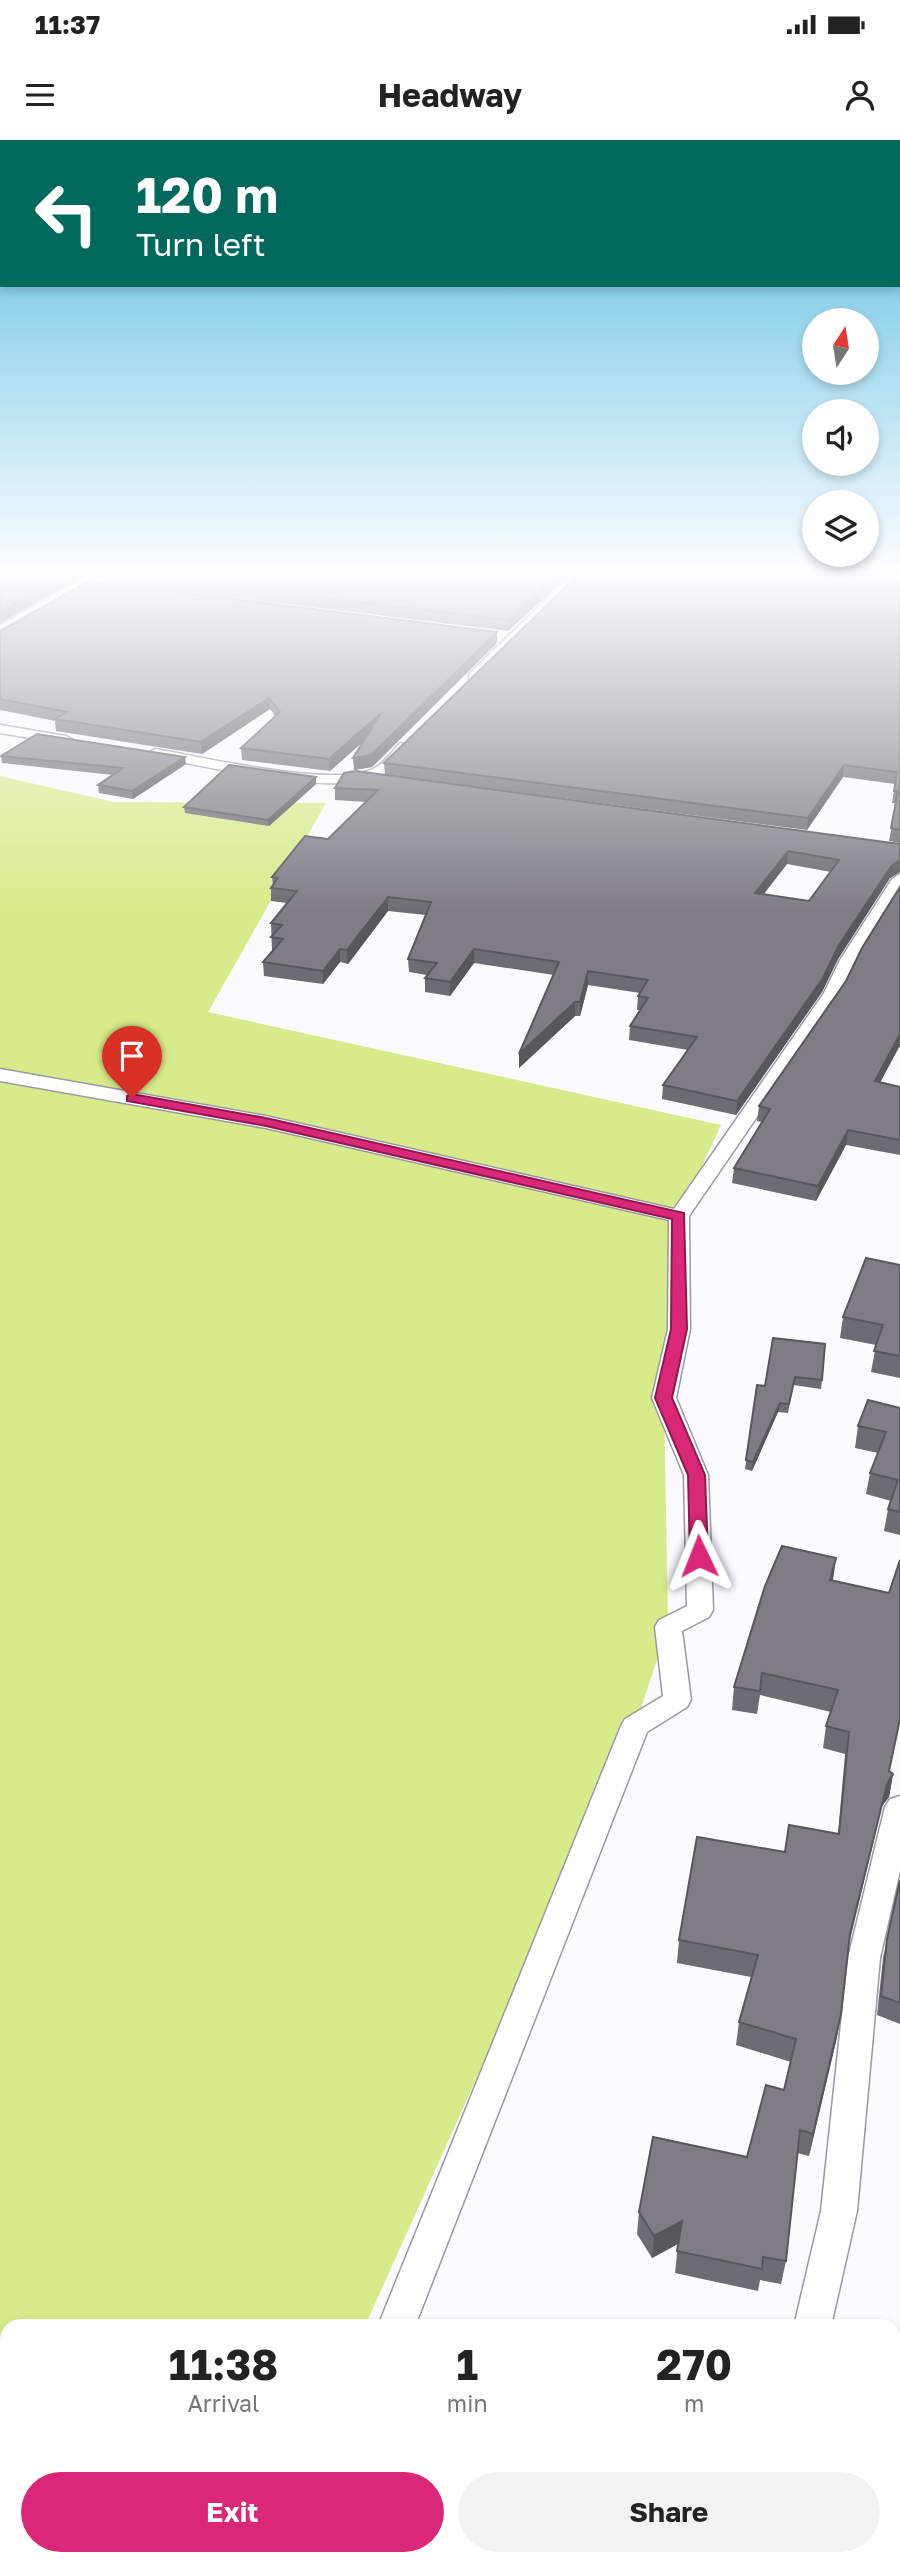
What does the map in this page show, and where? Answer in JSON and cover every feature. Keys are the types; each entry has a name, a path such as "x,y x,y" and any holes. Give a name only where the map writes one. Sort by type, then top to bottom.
{"street":[{"path":"0,729 83,742"},
{"path":"342,779 378,773 416,735"},
{"path":"138,751 303,776 391,782"},
{"path":"399,2319 635,1726 677,1700 668,1627 700,1610 696,1475 664,1398 679,1329 679,1216 833,993 849,960 900,879"},
{"path":"0,1075 266,1122 679,1216"},
{"path":"814,2319 839,2211 864,1958 900,1807"}],"green space":[{"path":"0,776 114,802 326,803 208,1012 721,1125 679,1216 664,1398 668,1627 635,1726 368,2319 0,2319"}],"building":[{"path":"0,687 440,687 371,755 353,758 381,713 329,759 241,748 280,712 269,698 201,742 55,719 67,712 0,699"},
{"path":"462,687 900,687 900,830 891,828 898,791 894,791 897,772 844,765 808,818 384,763"},
{"path":"37,734 185,757 132,791 98,785 123,768 1,756"},
{"path":"229,765 316,777 268,820 184,807"},
{"path":"356,771 900,844 900,860 892,865 839,945 823,978 737,1101 663,1085 697,1037 630,1026 648,998 638,996 648,980 588,971 580,1002 575,1002 519,1054 559,962 474,949 450,982 425,978 437,963 408,959 431,902 388,897 347,950 340,949 323,971 263,962 283,939 271,937 282,925 271,923 297,891 271,888 278,878 272,877 305,836 328,839 378,790 335,788 344,773","holes":["788,851 839,860 809,901 755,893"]},
{"path":"900,887 900,1034 875,1081 900,1087 900,1140 848,1130 818,1186 734,1168 770,1109 759,1106 846,981 862,948"},
{"path":"866,1258 900,1265 900,1356 874,1351 883,1325 843,1317"},
{"path":"773,1338 825,1344 822,1380 795,1377 789,1404 780,1403 753,1462 746,1460 757,1385 765,1386"},
{"path":"868,1400 900,1408 900,1512 888,1509 898,1480 870,1473 886,1432 858,1426"},
{"path":"782,1546 836,1558 830,1580 889,1593 900,1560 900,1719 889,1771 893,1774 887,1784 850,1934 841,2014 813,2134 800,2130 786,2261 763,2257 762,2269 677,2251 682,2221 654,2236 639,2212 653,2137 747,2157 766,2085 784,2090 796,2039 739,2022 758,1955 679,1940 697,1837 785,1852 789,1825 839,1834 849,1732 826,1726 838,1690 762,1673 760,1691 734,1687 765,1586"},
{"path":"900,1880 900,2003 881,1996 887,1939"}],"route":[{"path":"132,1098 266,1122 679,1216 679,1329 664,1398 696,1475 699,1556"}]}
